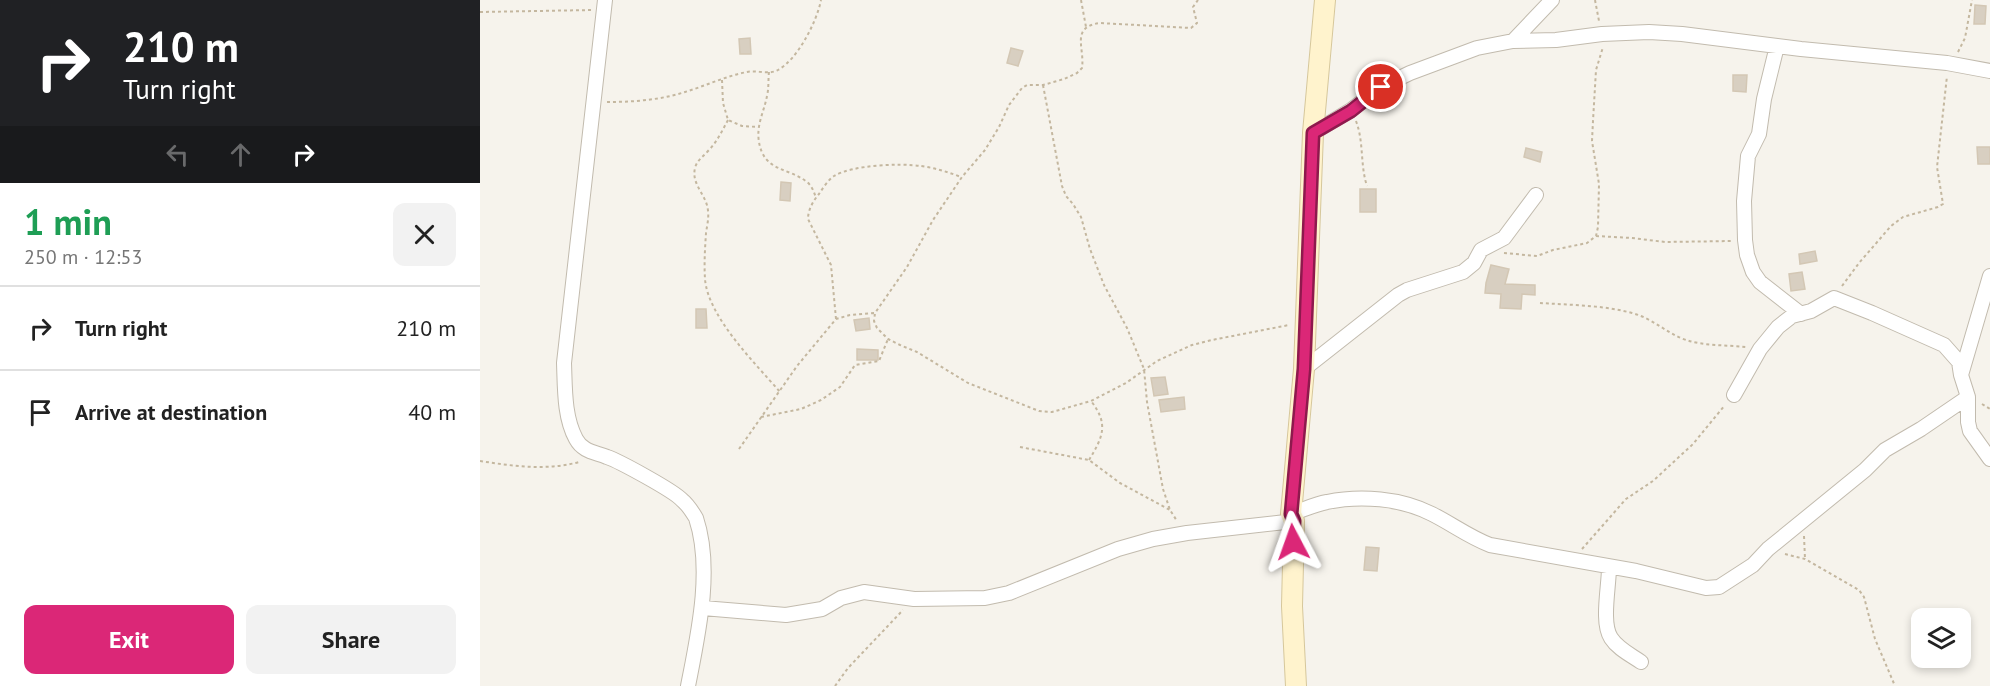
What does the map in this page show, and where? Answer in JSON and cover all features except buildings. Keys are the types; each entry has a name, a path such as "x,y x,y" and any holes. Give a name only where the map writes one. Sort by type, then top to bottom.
{"street":[{"path":"1296,686 1292,606 1293,518 1304,369 1313,133 1325,0"},
{"path":"1513,41 1552,0"},
{"path":"604,5 564,363 569,418 582,448 627,466 681,498 695,517 702,552 703,608 688,686"},
{"path":"1313,133 1351,111 1381,87 1410,73 1477,48 1513,41 1556,40 1602,34 1648,32 1682,34 1947,63 1990,71"},
{"path":"1777,46 1764,99 1759,134 1748,156 1744,201 1745,240 1753,272 1760,282 1801,314"},
{"path":"1304,369 1398,295 1463,272 1474,263 1481,250 1504,238 1536,195"},
{"path":"1961,375 1990,276"},
{"path":"1734,395 1760,349 1778,327 1792,316 1811,311 1835,299 1944,345 1959,362 1968,397 1970,431 1990,459"},
{"path":"703,608 786,615 822,609 841,598 864,591 914,599 985,598 1009,593 1118,549 1186,533 1293,518 1324,502 1344,499 1385,500 1431,513 1470,537 1490,545 1636,571 1713,588 1732,580 1753,565 1768,549 1865,470 1885,450 1968,397"},
{"path":"1609,567 1606,622 1608,632 1619,647 1641,662"}],"path":[{"path":"595,101 653,99 683,93 748,72 776,71 784,66 802,43 819,13 821,0"},
{"path":"1081,0 1086,27"},
{"path":"1198,0 1193,7 1197,23 1191,28 1100,23 1086,27 1081,39 1082,68 1077,73 1043,85 1027,85 1022,88 1009,105 985,150 962,177 933,219 907,267 875,313 874,321 877,328 888,339 931,360 968,383 1039,411 1052,412 1091,401 1126,383 1144,369 1169,355 1212,340 1305,321"},
{"path":"1481,250 1537,256 1587,243 1596,236 1599,184 1592,141 1596,70 1603,48 1595,0"},
{"path":"1835,299 1845,280 1892,226 1903,217 1943,204 1937,168 1947,63 1960,51 1965,38 1972,0"},
{"path":"480,12 604,5"},
{"path":"769,72 768,95 758,127 763,156 779,169 806,181 816,198"},
{"path":"722,80 723,103 728,120 713,144 700,157 695,166 694,176 708,210 706,289 710,301 734,339 780,392"},
{"path":"1043,85 1062,186 1066,196 1081,217 1104,285 1127,328 1144,369 1147,402 1163,489 1170,510 1186,533"},
{"path":"1351,111 1358,125 1366,186"},
{"path":"728,120 742,126 758,127"},
{"path":"836,319 831,265 808,219 808,213 816,198 834,177 854,169 918,165 962,177"},
{"path":"1596,236 1665,242 1745,240"},
{"path":"1540,303 1609,308 1652,319 1670,332 1687,340 1760,349"},
{"path":"739,449 811,348 836,319 850,315 875,313"},
{"path":"760,417 801,409 838,390 855,364 879,361 888,339"},
{"path":"1572,560 1626,499 1653,481 1693,444 1734,395"},
{"path":"1089,460 1102,436 1103,426 1098,410 1091,401"},
{"path":"1020,447 1089,460 1120,483 1170,510"},
{"path":"480,461 517,467 550,467 581,462 595,454"},
{"path":"1803,522 1805,559"},
{"path":"1768,549 1805,559 1859,590 1864,597 1875,639 1895,686"},
{"path":"835,686 848,669 914,599"}],"route":[{"path":"1293,542 1294,521 1291,514 1304,369 1313,133 1351,111 1381,87"}]}
